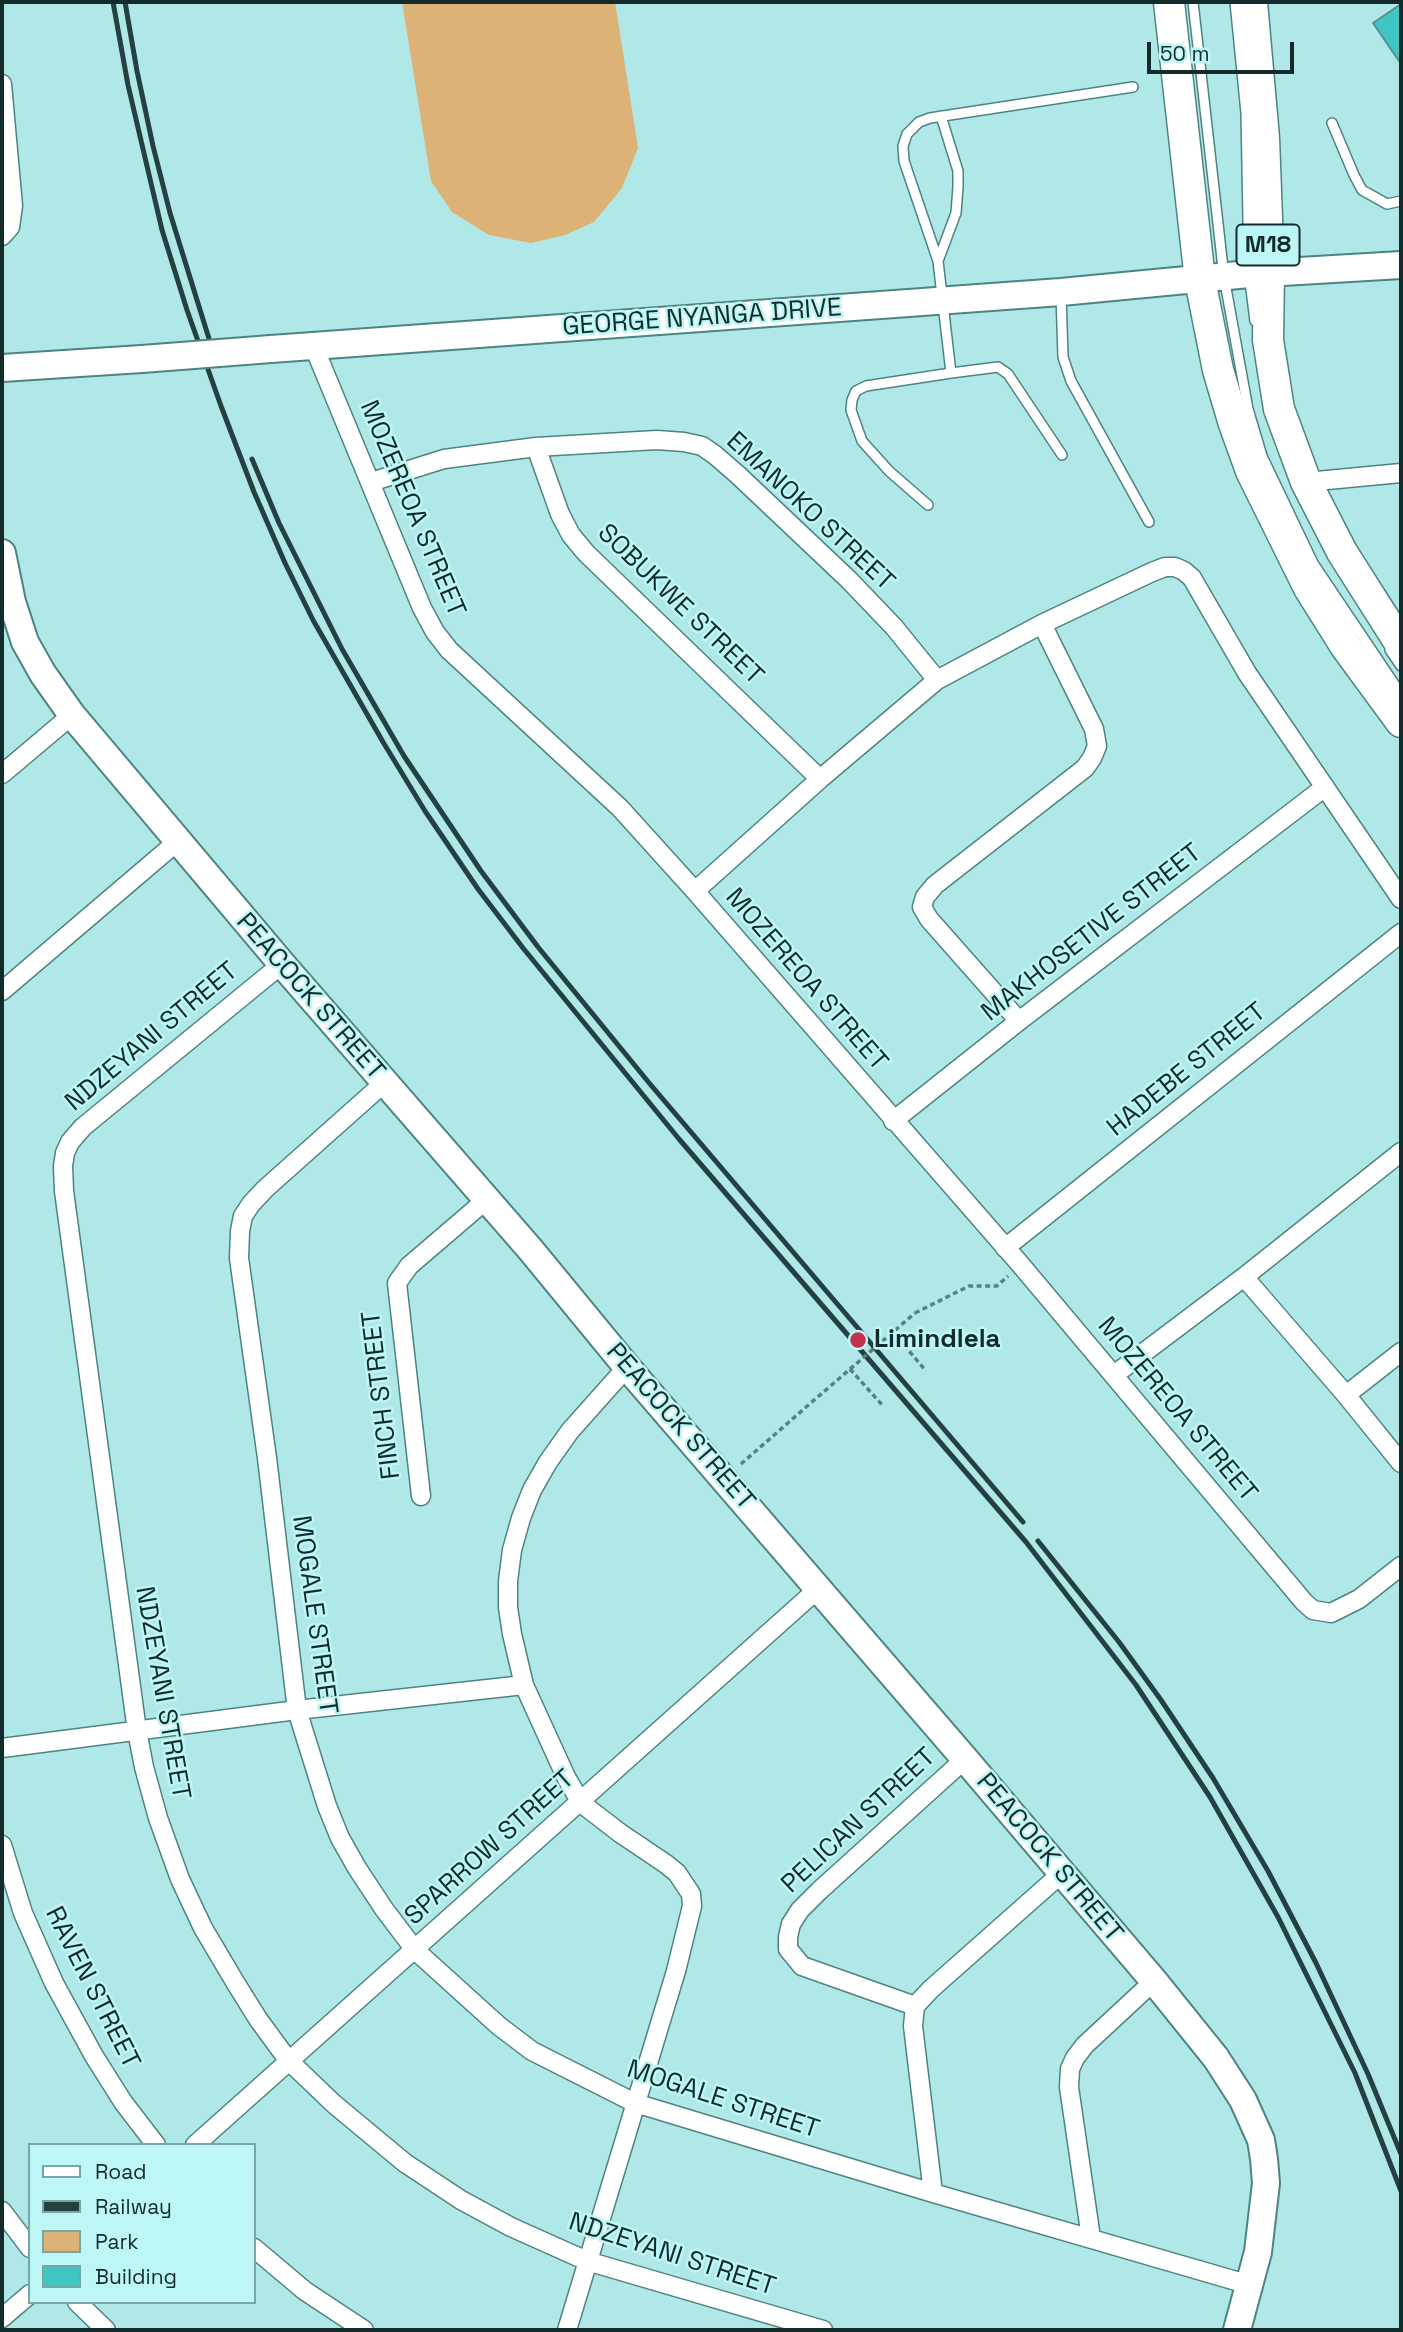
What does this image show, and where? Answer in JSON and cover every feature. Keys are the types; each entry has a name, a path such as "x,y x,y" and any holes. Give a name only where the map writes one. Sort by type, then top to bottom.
{"main road":[{"name":"M18","path":"1170,2 1236,276 1268,340 1279,409 1306,482 1393,644"},
{"name":"M18","path":"1249,3 1264,138 1218,370 1251,471 1309,588 1346,646 1401,722"}],"street":[{"path":"2,84 13,206 10,227 2,236"},
{"name":"GEORGE NYANGA DRIVE","path":"2,368 1401,265"},
{"name":"MOZEREOA STREET","path":"314,347 412,586 435,632 449,650 620,808 695,891 1006,1248 1304,1602 1314,1610 1331,1613 1352,1604 1401,1566"},
{"name":"EMANOKO STREET","path":"371,482 444,459 536,447 657,440 702,446 738,475 849,580 894,627 937,680"},
{"name":"SOBUKWE STREET","path":"536,447 560,514 571,535 586,554 820,779"},
{"path":"1306,482 1401,473"},
{"name":"PEACOCK STREET","path":"2,553 12,602 25,642 43,674 72,715 282,964 965,1759 1216,2058 1243,2100 1261,2140 1266,2183 1258,2252 1237,2330"},
{"path":"695,891 820,779 937,680 1042,624 1152,572 1165,567 1175,567 1184,571 1199,590 1247,673 1401,899"},
{"path":"1019,1021 929,919 922,907 925,897 935,885 1084,768 1093,758 1097,746 1094,729 1042,624"},
{"path":"2,774 72,715"},
{"name":"MAKHOSETIVE STREET","path":"893,1121 1325,787"},
{"path":"2,991 178,841"},
{"name":"HADEBE STREET","path":"1006,1248 1401,933"},
{"name":"NDZEYANI STREET","path":"282,964 83,1127 70,1142 63,1166 64,1191 137,1731 158,1818 180,1879 203,1928 235,1982 258,2020 288,2060 334,2104 395,2154 461,2200 511,2227 587,2261 823,2330"},
{"name":"MOGALE STREET","path":"384,1083 265,1189 243,1216 239,1258 298,1710 327,1806 340,1838 357,1868 415,1951 499,2026 532,2051 635,2103 1250,2285"},
{"path":"1114,1375 1244,1278 1401,1152"},
{"name":"FINCH STREET","path":"421,1496 397,1283 409,1266 486,1200"},
{"path":"1244,1278 1401,1463"},
{"path":"1346,1395 1401,1352"},
{"path":"567,2330 676,1971 692,1906 691,1894 684,1882 666,1864 580,1803 553,1752 524,1685 508,1607 508,1581 512,1550 532,1490 563,1441 627,1367"},
{"name":"SPARROW STREET","path":"197,2143 819,1588"},
{"path":"2,1748 298,1710 524,1685"},
{"name":"PELICAN STREET","path":"915,2006 802,1966 788,1949 788,1937 791,1924 800,1910 965,1759"},
{"name":"RAVEN STREET","path":"2,1845 23,1913 54,1983 94,2056 123,2102 154,2143"},
{"path":"933,2193 913,2026 915,2006 930,1989 1062,1873"},
{"path":"1091,2238 1069,2087 1070,2069 1085,2045 1154,1981"},
{"path":"2,2211 28,2245"},
{"path":"256,2250 305,2291 364,2330"},
{"path":"2,2318 28,2296"},
{"path":"79,2304 106,2330"}],"lane":[{"path":"1192,2 1236,276 1248,409 1262,456 1313,563 1401,694"},
{"path":"951,373 938,261 904,161 903,146 907,134 919,122 941,116 1133,87"},
{"path":"938,261 956,213 958,187 958,171 941,116"},
{"path":"1332,123 1362,190 1387,204 1401,201"},
{"path":"1236,276 1255,328"},
{"path":"1061,292 1063,357 1071,381 1149,522"},
{"path":"928,505 889,471 862,441 851,410 856,391 866,386 998,367 1007,373 1062,455"},
{"path":"1265,388 1274,426"},
{"path":"1393,644 1401,666"}],"path":[{"path":"724,1479 915,1313 969,1286 997,1286 1020,1265"},
{"path":"893,1332 926,1371"},
{"path":"850,1369 884,1407"}],"green space":[{"path":"402,2 615,2 638,148 622,188 594,222 565,235 531,243 489,235 452,212 431,181"}],"building":[{"path":"1401,4 1401,64 1373,23"}],"railway":[{"path":"113,2 128,85 162,230 221,406 285,563 313,620 383,742 425,811 478,889 523,948 679,1139 1026,1542 1136,1685 1210,1797 1278,1917 1355,2073 1401,2191"},
{"path":"125,2 153,146 170,213 215,358"},
{"path":"252,459 279,523 342,649 404,756 481,871 538,947 650,1084 1023,1522"},
{"path":"1038,1541 1119,1642 1213,1778 1268,1871 1316,1963 1368,2074 1401,2154"}],"place":[{"name":"Limindlela","path":"858,1340"}]}
